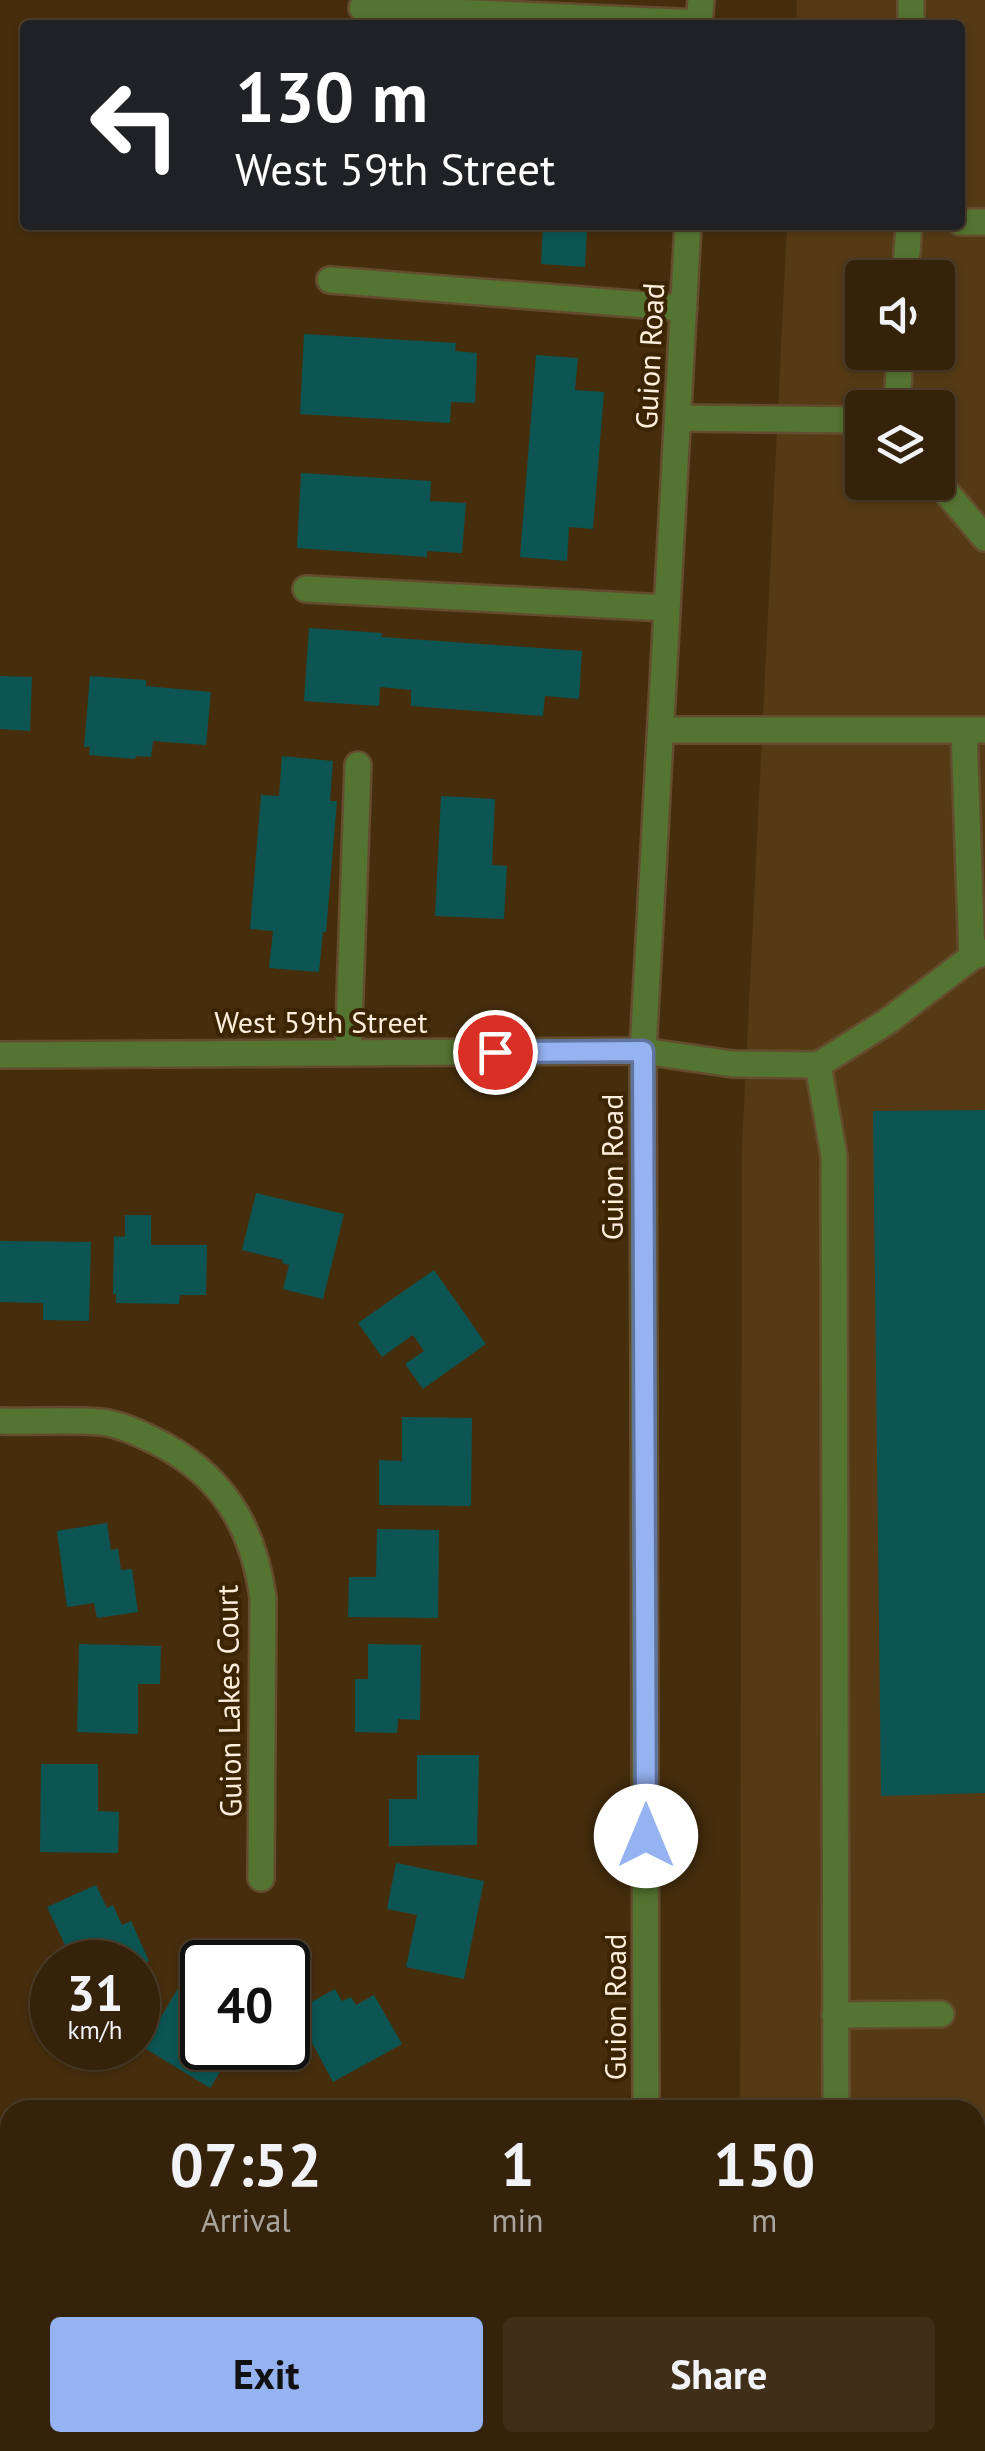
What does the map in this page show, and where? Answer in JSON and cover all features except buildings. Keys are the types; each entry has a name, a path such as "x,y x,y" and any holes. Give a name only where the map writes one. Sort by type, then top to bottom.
{"street":[{"path":"362,8 700,16"},
{"name":"Guion Road","path":"646,2100 643,1051 688,230"},
{"path":"906,260 908,230"},
{"path":"330,280 684,308"},
{"path":"678,418 845,420"},
{"path":"953,500 985,538"},
{"path":"306,589 668,608"},
{"path":"660,730 974,730 978,954 888,1021 818,1065 834,1156 836,2100"},
{"path":"348,1053 358,765"},
{"name":"West 59th Street","path":"0,1056 643,1051 733,1064 818,1065"},
{"name":"Guion Lakes Court","path":"0,1421 103,1422 132,1430 185,1456 218,1488 242,1526 258,1566 262,1598 262,1878"},
{"path":"836,2015 941,2014"}],"shaded area":[{"path":"797,0 985,0 985,2100 740,2100 742,1146 787,230 965,230 965,20 796,20"}],"route":[{"path":"495,1052 643,1051 646,1836"}]}
